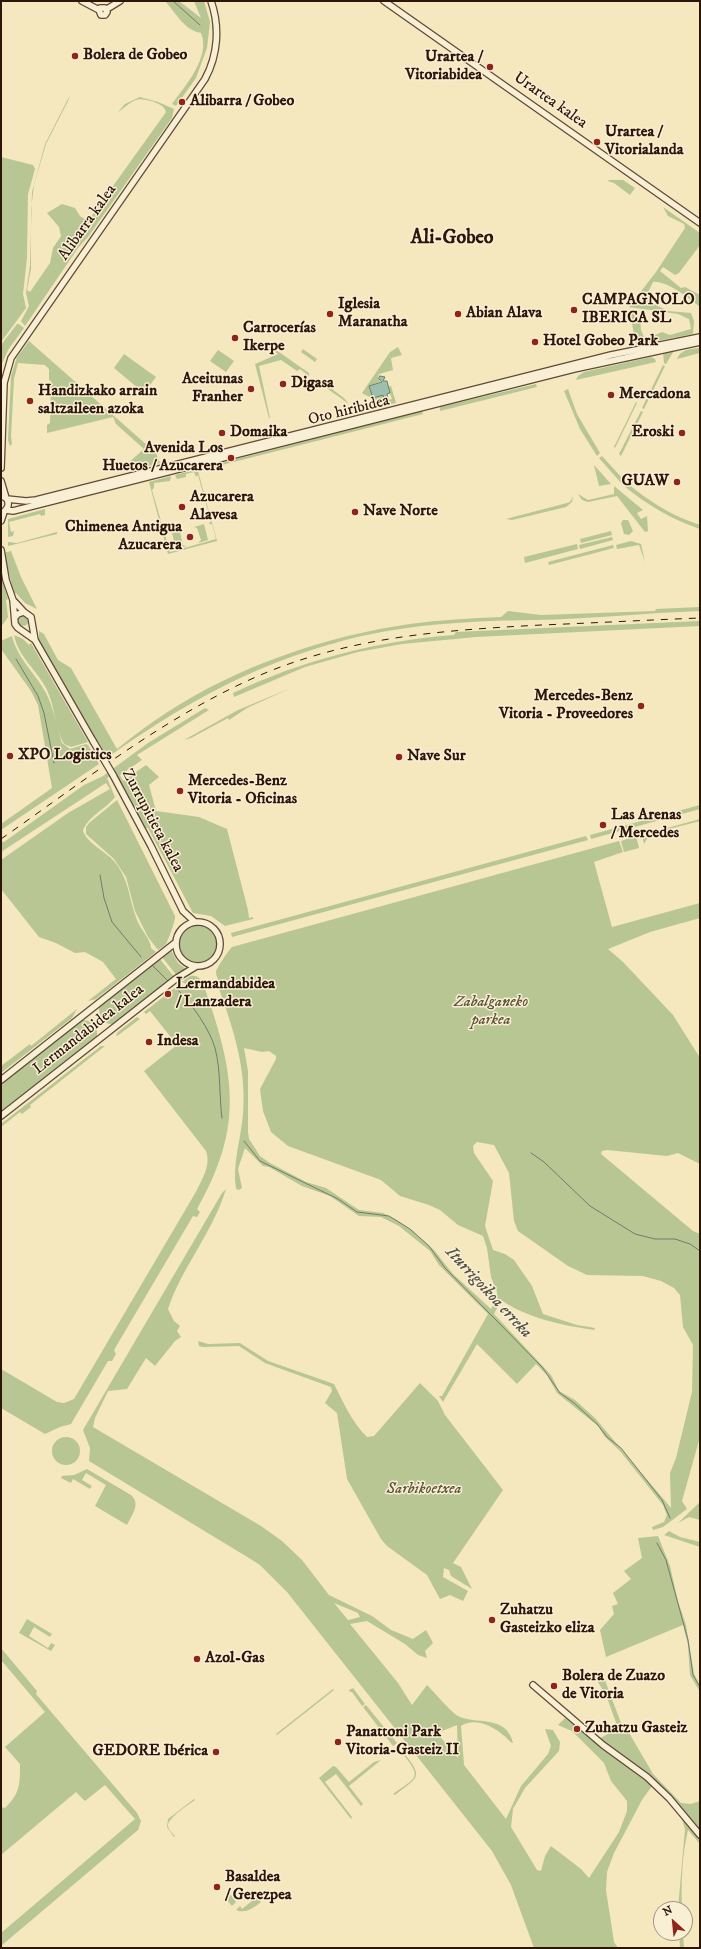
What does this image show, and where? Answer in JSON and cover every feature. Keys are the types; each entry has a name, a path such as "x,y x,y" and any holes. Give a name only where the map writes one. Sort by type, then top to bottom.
{"street":[{"path":"82,1 99,10 99,14 103,15 107,12 106,10 120,1"},
{"name":"Alibarra kalea","path":"1,468 4,383 11,358 205,79 214,59 217,37 216,19 211,1"},
{"name":"Urartea kalea","path":"384,1 700,223"},
{"name":"Oto hiribidea","path":"5,498 26,501 36,500 611,356 700,337"},
{"name":"Oto hiribidea","path":"4,512 594,364 700,342"},
{"path":"1,481 8,505 1,521"},
{"path":"1,550 13,600 16,626 22,630 28,628 32,623 31,617 13,600"},
{"path":"15,617 24,612"},
{"name":"Zurrupitieta kalea","path":"32,623 35,640 151,846 183,911 195,922"},
{"name":"Zurrupitieta kalea","path":"22,630 35,640"},
{"name":"Zurrupitieta kalea","path":"183,911 184,926"},
{"path":"195,922 205,923 213,928 218,935 220,946 217,956 210,963 195,967 189,965 180,958 175,943 184,926 195,922"},
{"name":"Lermandabidea kalea","path":"1,1080 175,943"},
{"name":"Lermandabidea kalea","path":"1,1116 177,978 195,967"},
{"path":"534,1685 603,1745 647,1777 668,1798 700,1835"}],"green space":[{"path":"165,1 179,1 201,18 194,1 204,1 210,22 207,48 196,78 176,106 172,104 190,80 200,61 203,52 203,42 201,33 185,25"},
{"path":"70,95 46,144 34,185 32,205 32,192 45,144"},
{"path":"140,97 158,102 174,109 172,118 88,237 78,248 25,326 21,321 29,306 26,293 30,265 31,228 31,269 27,290 30,292 50,263 53,248 61,236 59,227 47,213 62,204 75,208 80,216 88,221 166,112 164,108 154,102 138,99 118,112 125,104"},
{"path":"1,157 33,165 35,169 28,194 27,258 23,294 26,308 1,342"},
{"path":"623,180 635,188 630,195 614,183 608,181"},
{"path":"663,207 700,233 700,245 679,273 675,275 663,267 660,271 681,288 685,287 700,295 700,307 671,287 658,282 653,282 645,298 646,300 668,311 691,313 694,321 693,334 636,345 630,313 640,316 641,330 644,337 649,338 662,332 670,335 691,329 689,319 678,314 629,307 656,272 685,228 684,224 668,216"},
{"path":"17,324 24,328 8,350 1,366 1,345"},
{"path":"29,341 156,453 160,463 129,471 127,464 144,449 116,424 113,417 47,433 47,425 50,423 51,381 49,380 49,369 45,365 18,363 14,379 11,436 12,444 10,446 8,440 11,376 17,357"},
{"path":"263,343 266,343 309,373 309,376 300,369 297,371 281,360 259,366 270,418 255,364 278,354"},
{"path":"398,347 402,355 391,358 393,370 379,374 378,377 380,382 369,386 383,395 385,401 392,399 388,387 391,386 396,403 384,405 362,393 390,352"},
{"path":"700,348 700,353 677,359 683,351"},
{"path":"303,349 317,359 315,362 301,352"},
{"path":"675,349 666,364 664,363 663,351"},
{"path":"218,350 234,361 226,372 210,361"},
{"path":"124,354 156,377 144,393 114,368"},
{"path":"651,357 655,359 656,362 576,380 578,376 584,372"},
{"path":"663,365 665,366 644,409 642,408"},
{"path":"317,378 344,398 349,404 315,380"},
{"path":"536,384 537,387 440,411 440,407"},
{"path":"568,389 577,414 600,453 597,456 580,429 564,391"},
{"path":"636,402 637,403 615,448 614,447"},
{"path":"422,411 423,414 198,471 217,541 168,554 149,482 171,476 170,481 154,483 154,488 152,490 170,552 216,539 212,524 209,524 211,521 198,475 196,477 194,472 186,474 186,477 177,479 175,475"},
{"path":"641,411 643,412 621,456 619,454"},
{"path":"602,456 624,480 621,483 599,458"},
{"path":"594,465 611,484 599,486"},
{"path":"626,482 661,507 700,525 700,529 679,521 650,505 623,485"},
{"path":"614,486 643,510 637,513 641,519 647,516 648,531 645,532 617,496 588,502 582,500 578,494 588,500 614,494"},
{"path":"573,496 572,502 566,507 512,520 506,519 570,502"},
{"path":"45,509 45,515 41,516 40,514 9,522 11,532 14,531 13,536 8,537 8,519"},
{"path":"623,520 628,520 633,531 629,535 624,534 621,523"},
{"path":"204,524 208,540 198,543 201,540 197,528 194,527"},
{"path":"182,530 180,532 183,545 186,546 176,549 172,533"},
{"path":"611,531 612,535 581,543 580,539"},
{"path":"57,532 57,534 8,546 8,542 17,543"},
{"path":"612,537 613,540 580,549 579,545"},
{"path":"631,541 641,544 645,562 639,545 617,549 616,545"},
{"path":"577,544 578,549 525,563 524,557"},
{"path":"613,545 614,548 549,565 548,562"},
{"path":"11,551 21,577 37,609 25,603 16,593 14,594 4,553"},
{"path":"1,576 8,599 6,600 8,617 1,627"},
{"path":"700,607 700,611 575,618 484,621 434,625 384,632 335,643 304,652 245,676 216,690 188,705 107,758 39,640 39,631 44,634 58,660 71,668 117,749 166,713 223,681 284,655 347,636 378,629 433,621 501,617 508,611 541,615 655,611 656,609"},
{"path":"23,614 27,616 29,620 27,624 23,626 19,624 17,620 19,616"},
{"path":"700,621 700,626 476,637 402,644 358,652 305,667 234,697 233,693 286,671 340,654 396,642 454,635 456,632"},
{"path":"14,635 23,639 29,645 31,643 88,742 71,747 64,744 47,690 24,657 16,643"},
{"path":"12,636 14,644 22,659 42,686 49,699 62,743 70,749 86,744 88,745 99,764 1,830 1,824 52,788 38,705 31,691 1,649 1,641"},
{"path":"291,688 247,708 229,720 228,718 191,738 184,740 238,710"},
{"path":"205,708 209,710 137,755 142,760 120,775 123,781 146,765 159,777 149,785 156,811 199,817 227,829 249,918 253,917 253,919 225,926 211,916 193,913 148,828 146,828 114,774 107,778 115,797 88,821 83,831 85,836 110,857 120,869 127,885 136,918 149,940 151,948 156,952 96,999 88,1001 116,979 103,962 85,952 75,953 56,943 39,937 1,889 1,860 68,813 110,789 106,783 1,852 1,842 4,842 84,785 103,776 148,743"},
{"path":"117,800 175,916 166,944 158,950 148,937 135,911 126,877 114,859 86,834 86,827 89,823"},
{"path":"700,805 700,809 591,839 590,835"},
{"path":"700,819 700,821 650,834 644,844 642,835"},
{"path":"586,836 588,840 232,937 231,933"},
{"path":"636,836 639,848 624,852 621,841"},
{"name":"Zabalganeko parkea","path":"619,841 623,852 594,862 612,927 700,903 700,918 650,932 608,949 623,962 673,1015 700,1058 700,1164 678,1153 667,1156 607,1150 602,1151 601,1154 693,1231 700,1234 700,1437 682,1501 687,1509 663,1527 653,1530 652,1527 664,1522 667,1515 663,1505 620,1451 605,1437 598,1426 557,1393 547,1375 536,1364 517,1384 477,1344 443,1402 439,1396 442,1396 488,1314 439,1265 430,1251 399,1226 381,1217 359,1216 330,1196 302,1186 269,1167 263,1166 245,1148 238,1169 242,1188 239,1190 236,1189 235,1170 243,1114 243,1081 238,1049 218,986 221,985 216,972 232,947","holes":["244,1048 262,1052 269,1051 276,1056 276,1059 260,1089 263,1111 271,1132 288,1146 381,1180 400,1196 440,1210 458,1225 483,1236 487,1248 491,1277 497,1292 497,1298 491,1309 453,1274 434,1250 413,1231 397,1220 383,1213 359,1210 326,1188 306,1182 260,1156 249,1139 248,1071","477,1142 494,1145 509,1173 514,1221 518,1231 568,1266 587,1275 643,1276 661,1281 674,1288 680,1295 683,1327 693,1345 692,1392 676,1458 670,1473 671,1508 595,1418 575,1400 559,1391 551,1375 494,1314 501,1300 534,1317 570,1326 594,1330 595,1328 577,1325 543,1314 532,1286 514,1260 505,1254 493,1250 485,1226 493,1181 474,1153 473,1146"]},
{"path":"198,924 209,927 215,933 218,944 215,955 209,961 198,964 187,961 181,955 178,944 181,933 187,927"},
{"path":"171,950 178,963 186,969 177,976 162,957"},
{"path":"160,959 175,978 115,1024 112,1025 106,1022 99,1011 101,1005"},
{"path":"190,976 196,976 199,978 204,987 193,988 182,982"},
{"path":"180,984 192,990 205,989 223,1048 228,1075 230,1100 228,1126 222,1152 212,1180 197,1209 200,1212 197,1217 193,1216 114,1350 116,1354 112,1361 108,1361 71,1424 45,1434 1,1408 1,1369 57,1402 64,1403 74,1399 197,1190 206,1171 208,1161 206,1151 144,1071 177,1045 150,1011 146,1014 144,1012"},
{"path":"77,1009 72,1018 1,1073 1,1066 30,1044 31,1046"},
{"path":"137,1017 140,1019 117,1036 116,1035 118,1032"},
{"path":"83,1020 89,1021 97,1031 97,1038 1,1113 1,1083"},
{"path":"101,1046 105,1046 30,1105 31,1107 22,1114 20,1112 1,1127 1,1124"},
{"path":"226,1189 206,1235 181,1279 168,1309 174,1321 180,1326 177,1331 181,1337 175,1341 155,1366 146,1358 127,1389 108,1391 95,1418 93,1427 261,1526 282,1541 302,1560 329,1595 372,1616 391,1630 413,1639 426,1630 433,1643 425,1651 427,1658 418,1655 405,1644 367,1621 350,1624 398,1683 412,1705 427,1685 458,1716 465,1719 497,1724 510,1734 513,1743 494,1729 483,1724 472,1722 461,1726 464,1765 506,1819 521,1786 548,1754 551,1746 545,1729 553,1730 560,1742 559,1751 525,1788 513,1809 511,1827 537,1870 541,1871 545,1856 551,1846 581,1869 589,1878 619,1832 627,1811 627,1801 611,1781 604,1763 572,1731 558,1725 565,1718 652,1786 642,1800 614,1853 607,1872 606,1890 614,1942 618,1948 534,1948 511,1885 492,1851 287,1592 260,1565 89,1461 90,1448 83,1430 222,1193","holes":["334,1603 358,1613 360,1617 348,1620","457,1725 458,1757 458,1758 437,1733"]},
{"name":"Sarbikoetxea","path":"198,1341 208,1344 240,1343 268,1361 334,1384 352,1418 367,1437 374,1436 420,1383 438,1401 445,1415 503,1490 453,1563 461,1567 472,1589 451,1576 449,1570 444,1568 443,1577 468,1591 463,1601 450,1595 440,1599 427,1575 387,1546 381,1539 347,1479 337,1413 325,1403 332,1391 331,1387 265,1363 239,1346 203,1347 199,1346"},
{"path":"66,1437 76,1441 80,1451 76,1461 66,1465 56,1461 52,1451 56,1441"},
{"path":"87,1469 134,1498 135,1510 127,1525 95,1506 106,1485 86,1473 82,1480 92,1486 90,1489 73,1479 71,1483 61,1478 62,1476 74,1475"},
{"path":"700,1502 700,1520 689,1517 678,1523"},
{"path":"669,1531 680,1537 700,1542 700,1547 664,1535"},
{"path":"658,1536 670,1566 678,1601 686,1625 694,1674 700,1685 700,1692 690,1675 688,1645 683,1625 606,1657 600,1630 614,1614 612,1606 618,1604 613,1593 631,1579 624,1571 642,1558 638,1538"},
{"path":"27,1619 52,1634 50,1637 34,1627 29,1636 48,1648 51,1643 55,1645 51,1651 19,1633"},
{"path":"1,1648 37,1691 36,1694 137,1813 141,1821 138,1830 1,1946 1,1933 135,1819 105,1785 85,1801 76,1792 1,1855 1,1807 5,1808 14,1798 20,1778 20,1764 5,1747 45,1712 1,1660"},
{"path":"603,1675 621,1723 628,1731 653,1774 681,1803 691,1804 700,1801 700,1831 681,1809 599,1739 618,1728 606,1695 596,1679"},
{"path":"353,1688 365,1704 362,1706 349,1690"},
{"path":"333,1689 334,1690 277,1735 276,1734"},
{"path":"366,1705 397,1743 393,1746 363,1707"},
{"path":"404,1753 414,1768 416,1777 395,1795 393,1794 412,1780 415,1773 403,1754"},
{"path":"381,1760 349,1786 363,1804 361,1806 336,1774 325,1782 352,1817 351,1819 319,1778 333,1766 336,1767 349,1782 374,1762"},
{"path":"194,1799 195,1800 179,1811 169,1822 168,1826 170,1831 175,1836 174,1837 167,1827 168,1819"},
{"path":"681,1816 700,1839 700,1844 688,1830 682,1869 682,1901 679,1901 685,1829"},
{"path":"231,1895 236,1902 232,1906 225,1898"},
{"path":"257,1897 261,1902 252,1908 246,1911 236,1910 240,1906 242,1909"},
{"path":"680,1941 684,1941 684,1948 680,1948"}],"shaded area":[{"path":"380,376 385,377 383,381 387,381 390,393 387,394 388,400 385,401 383,395 373,398 369,386 382,382 379,379"}],"waterway":[{"path":"173,1 200,25"},
{"name":"Iturrigoikoa erreka","path":"16,659 38,696 44,713 54,763"},
{"name":"Iturrigoikoa erreka","path":"100,875 104,898 112,922 141,957"},
{"name":"Iturrigoikoa erreka","path":"153,966 168,981"},
{"name":"Iturrigoikoa erreka","path":"179,991 200,1018 213,1041 217,1056 222,1118"},
{"name":"Iturrigoikoa erreka","path":"244,1141 260,1161 338,1199 357,1212 389,1216 410,1229 429,1246 445,1268 542,1367 560,1393 574,1403 597,1424 607,1437 621,1448 662,1500 670,1518"},
{"path":"531,1153 544,1162 590,1206 635,1234 655,1239 675,1239 690,1244 700,1251"},
{"name":"Iturrigoikoa erreka","path":"657,1543 666,1560 688,1640 693,1675 700,1687"}],"railway":[{"path":"1,839 98,770 164,726 234,687 270,671 303,659 370,642 472,629 700,618"}],"place":[{"name":"Bolera de Gobeo","path":"75,56"},
{"name":"Urartea / Vitoriabidea","path":"490,67"},
{"name":"Alibarra / Gobeo","path":"182,102"},
{"name":"Urartea / Vitorialanda","path":"597,142"},
{"name":"CAMPAGNOLO IBERICA SL","path":"574,310"},
{"name":"Iglesia Maranatha","path":"330,314"},
{"name":"Abian Alava","path":"458,314"},
{"name":"Carrocerías Ikerpe","path":"235,338"},
{"name":"Hotel Gobeo Park","path":"535,342"},
{"name":"Digasa","path":"283,384"},
{"name":"Aceitunas Franher","path":"251,389"},
{"name":"Mercadona","path":"611,395"},
{"name":"Handizkako arrain saltzaileen azoka","path":"30,401"},
{"name":"Domaika","path":"222,433"},
{"name":"Eroski","path":"682,433"},
{"name":"Avenida Los Huetos / Azucarera","path":"231,458"},
{"name":"GUAW","path":"677,482"},
{"name":"Azucarera Alavesa","path":"182,507"},
{"name":"Nave Norte","path":"355,512"},
{"name":"Chimenea Antigua Azucarera","path":"190,537"},
{"name":"Mercedes-Benz Vitoria - Proveedores","path":"641,706"},
{"name":"XPO Logistics","path":"10,756"},
{"name":"Nave Sur","path":"399,757"},
{"name":"Mercedes-Benz Vitoria - Oficinas","path":"180,791"},
{"name":"Las Arenas / Mercedes","path":"603,825"},
{"name":"Lermandabidea / Lanzadera","path":"168,994"},
{"name":"Indesa","path":"149,1042"},
{"name":"Zuhatzu Gasteizko eliza","path":"492,1620"},
{"name":"Azol-Gas","path":"197,1659"},
{"name":"Bolera de Zuazo de Vitoria","path":"554,1686"},
{"name":"Zuhatzu Gasteiz","path":"577,1729"},
{"name":"Panattoni Park Vitoria-Gasteiz II","path":"338,1742"},
{"name":"GEDORE Ibérica","path":"216,1752"},
{"name":"Basaldea / Gerezpea","path":"217,1887"}],"district":[{"name":"Ali-Gobeo","path":"452,239"}]}
